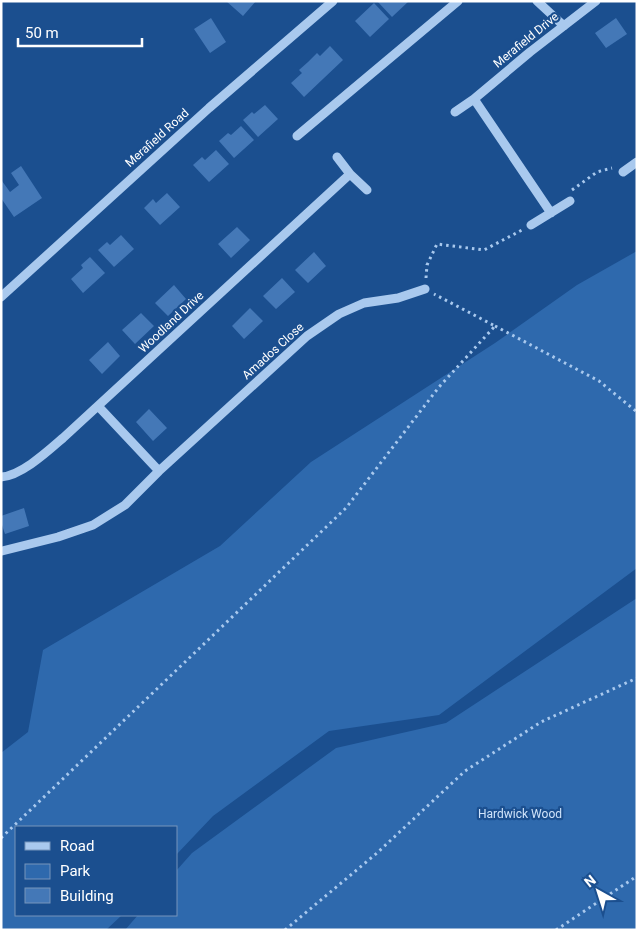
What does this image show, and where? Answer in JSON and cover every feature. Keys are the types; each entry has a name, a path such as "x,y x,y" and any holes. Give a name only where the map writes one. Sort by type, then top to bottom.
{"street":[{"name":"Merafield Road","path":"1,297 209,108 333,1"},
{"path":"297,136 458,1"},
{"path":"537,1 564,26"},
{"name":"Merafield Drive","path":"455,112 474,99 530,52 596,1"},
{"path":"474,99 551,213"},
{"path":"337,157 350,174 367,190"},
{"path":"623,172 637,162"},
{"name":"Woodland Drive","path":"1,478 8,477 35,462 350,174"},
{"path":"531,226 570,201"},
{"name":"Amados Close","path":"2,551 58,537 93,525 125,504 307,336 339,314 364,302 398,298 425,289"},
{"path":"98,406 159,471"}],"path":[{"path":"570,201 568,192 597,172 613,167"},
{"path":"531,226 484,250 437,244 427,265 425,289 599,380 637,412"},
{"path":"1,838 346,508 440,387 496,326"},
{"path":"285,930 377,853 465,771 541,722 637,678"},
{"path":"556,930 637,876"}],"green space":[{"path":"637,251 637,568 439,715 329,731 213,816 178,853 178,826 15,826 15,916 121,916 106,930 1,930 1,753 28,732 43,650 220,546 311,462 495,343 577,285"},
{"name":"Hardwick Wood","path":"637,598 637,930 125,930 137,916 178,916 178,869 192,853 336,748 446,723"}],"building":[{"path":"226,1 256,1 243,16"},
{"path":"377,1 409,1 392,17"},
{"path":"374,3 389,19 370,37 355,21"},
{"path":"211,18 226,42 210,53 194,29"},
{"path":"616,18 627,34 606,48 595,33"},
{"path":"330,46 343,60 304,97 291,83 302,73 299,70 317,53 320,56"},
{"path":"265,105 278,119 258,137 243,120 252,112 254,114"},
{"path":"241,126 254,140 234,158 219,141 228,133 231,135"},
{"path":"216,150 229,164 209,182 193,165 202,157 205,160"},
{"path":"21,166 42,198 14,217 1,198 1,182 10,192 19,185 11,173"},
{"path":"167,193 180,207 160,225 144,208 153,199 156,203"},
{"path":"237,227 250,240 231,258 218,244"},
{"path":"121,235 134,249 114,267 98,250 107,242 110,245"},
{"path":"314,252 326,266 308,283 295,270"},
{"path":"90,257 105,273 83,293 71,279 83,268 81,265"},
{"path":"282,278 295,292 276,309 263,296"},
{"path":"174,285 186,299 168,316 155,303"},
{"path":"250,308 263,321 244,339 232,326"},
{"path":"141,313 154,326 135,344 122,330"},
{"path":"108,342 120,356 102,374 89,360"},
{"path":"149,409 167,428 153,441 136,422"},
{"path":"24,508 29,526 5,534 1,516"}]}
